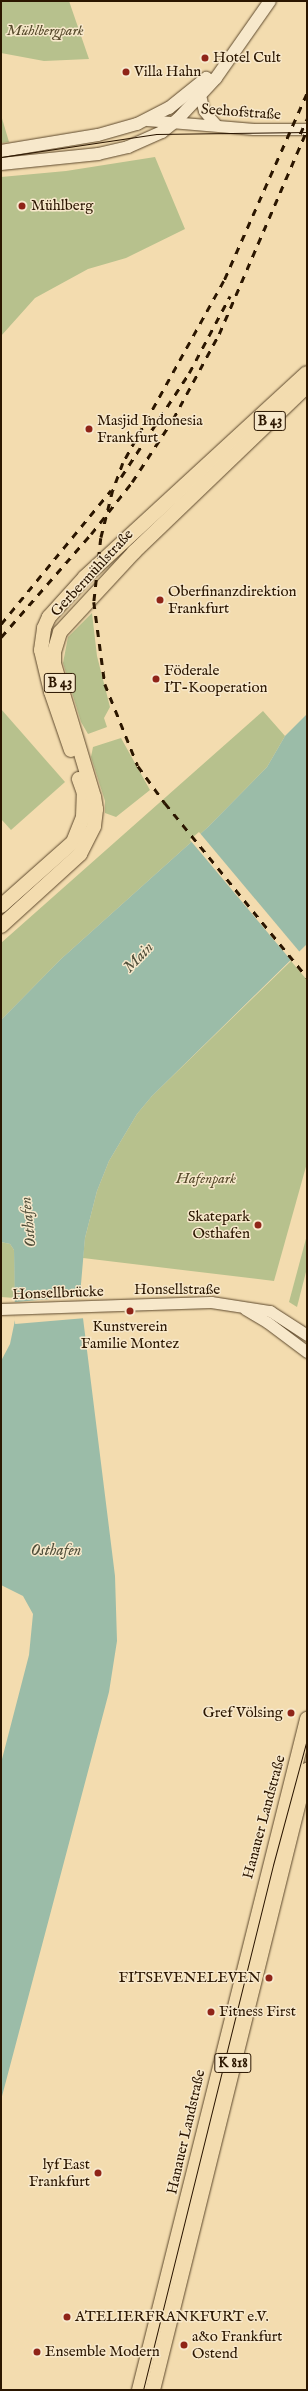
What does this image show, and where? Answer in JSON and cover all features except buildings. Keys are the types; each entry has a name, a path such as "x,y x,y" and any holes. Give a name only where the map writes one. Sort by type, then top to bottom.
{"main road":[{"path":"1,164 111,151 156,134 174,122 216,78 226,60 270,1"},
{"path":"1,151 118,130 147,120 190,94 226,60"},
{"path":"17,149 14,155 18,162"},
{"name":"Gerbermühlstraße","path":"1,906 73,842 83,817 84,793 51,692 41,650 44,628 59,604 85,577 307,373"},
{"name":"Gerbermühlstraße","path":"1,926 80,854 94,826 96,809 94,797 54,664 56,642 64,625 150,535 307,386"},
{"path":"59,604 56,621 60,625 64,625"},
{"name":"Hanauer Landstraße","path":"153,2390 301,1769 307,1719"},
{"path":"301,1769 307,1757"},
{"name":"Hanauer Landstraße","path":"139,2390 301,1769"}],"street":[{"path":"200,95 204,111 216,125"},
{"name":"Seehofstraße","path":"147,120 254,129 307,129"},
{"name":"Honsellstraße","path":"113,1306 211,1302 274,1313 307,1335"},
{"name":"Honsellbrücke","path":"3,1309 113,1306"},
{"name":"Honsellstraße","path":"242,1308 267,1322 307,1352"}],"green space":[{"name":"Mühlbergpark","path":"1,1 69,1 89,59 44,61 1,53"},
{"path":"1,115 9,142 1,143"},
{"path":"155,157 185,229 126,258 88,269 35,298 1,336 1,177 66,171"},
{"path":"92,613 97,656 110,707 104,718 107,727 88,734 81,722 63,663 68,637"},
{"path":"1,709 65,782 11,830 1,819"},
{"path":"263,711 285,736 267,767 208,827 61,959 1,1020 1,943"},
{"path":"121,738 150,790 116,817 105,813 105,801 91,757 93,747"},
{"name":"Hafenpark","path":"291,961 307,980 307,1163 274,1281 83,1258 85,1238 97,1191 109,1161 137,1114 152,1096"},
{"path":"307,1235 307,1268 297,1307 289,1302"},
{"path":"1,1242 10,1244 14,1250 15,1298 1,1297"}],"water":[{"path":"307,714 307,944 152,1096 137,1114 109,1161 97,1191 85,1238 81,1284 82,1310 115,1576 117,1641 109,1692 1,2100 1,1763 29,1655 33,1614 23,1596 1,1585 1,1361 10,1344 15,1320 14,1250 10,1244 1,1242 1,1020 61,959 208,827 267,767 285,736"}],"pier":[{"path":"199,832 301,953 291,961 190,840"},
{"path":"84,1296 86,1318 15,1324 13,1302"}],"tram line":[{"path":"1,157 156,134 307,132"},
{"path":"143,2390 273,1865 307,1739"}],"railway":[{"path":"307,94 224,281 123,463 113,490 101,538 94,602 105,684 138,766 165,803 307,977"},
{"path":"300,134 307,119"},
{"path":"1,637 91,534 132,482 173,419 219,334 307,130"},
{"path":"121,477 189,373 230,296"},
{"path":"1,624 111,490"}],"place":[{"name":"Hotel Cult","path":"205,58"},
{"name":"Villa Hahn","path":"126,72"},
{"name":"Mühlberg","path":"22,206"},
{"name":"Masjid Indonesia Frankfurt","path":"89,429"},
{"name":"Oberfinanzdirektion Frankfurt","path":"160,600"},
{"name":"Föderale IT-Kooperation","path":"156,679"},
{"name":"Skatepark Osthafen","path":"258,1225"},
{"name":"Kunstverein Familie Montez","path":"130,1311"},
{"name":"Gref Völsing","path":"291,1713"},
{"name":"FITSEVENELEVEN","path":"269,1978"},
{"name":"Fitness First","path":"211,2012"},
{"name":"lyf East Frankfurt","path":"98,2173"},
{"name":"ATELIERFRANKFURT e.V.","path":"67,2317"},
{"name":"a&o Frankfurt Ostend","path":"184,2345"},
{"name":"Ensemble Modern","path":"37,2352"}],"water label":[{"name":"Main","path":"139,958"},
{"name":"Osthafen","path":"29,1222"},
{"name":"Osthafen","path":"56,1551"}]}
